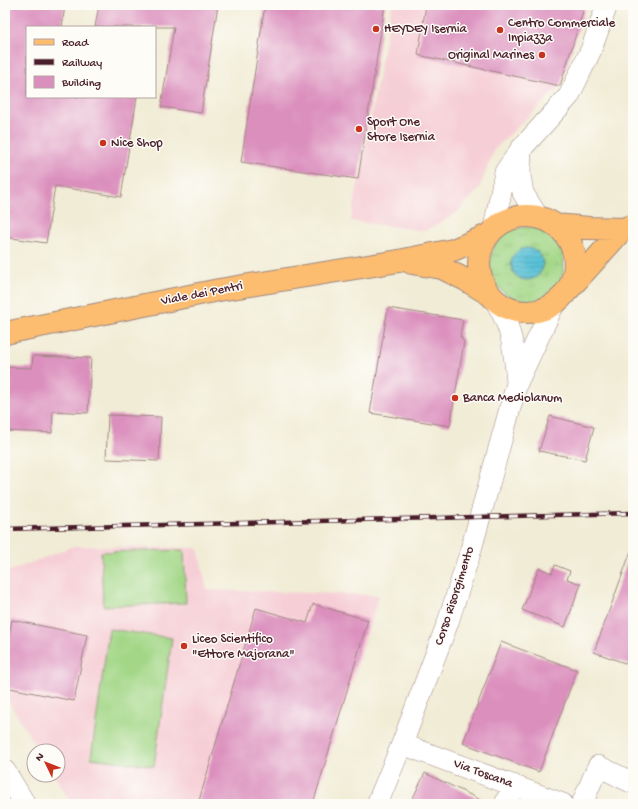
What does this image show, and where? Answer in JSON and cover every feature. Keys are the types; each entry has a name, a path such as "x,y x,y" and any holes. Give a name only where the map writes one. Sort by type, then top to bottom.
{"main road":[{"path":"520,216 589,228 628,227 560,298 538,311 516,311 506,307 493,298 481,280 478,265 481,249 491,232 506,220 520,216"},
{"path":"547,221 562,231 572,247 574,256 574,275 560,298"},
{"name":"Viale dei Pentri","path":"5,333 219,290 399,261 453,250 491,232"},
{"name":"Viale dei Pentri","path":"399,261 442,268 466,280 493,298"}],"street":[{"path":"491,232 505,172 521,149 569,96 591,50 607,5"},
{"path":"521,149 520,175 523,193 547,221"},
{"name":"Corso Risorgimento","path":"493,298 505,315 513,342 517,383"},
{"name":"Corso Risorgimento","path":"377,804 402,744 448,622 470,553 517,383 560,298"},
{"name":"Via Toscana","path":"402,744 563,804"},
{"path":"582,804 598,766 633,783"},
{"path":"5,771 25,804"},
{"path":"505,804 513,785"}],"shaded area":[{"path":"392,5 587,5 560,86 494,150 479,189 455,214 425,231 351,221"},
{"name":"Liceo Scientifico \"Ettore Majorana\"","path":"74,546 198,548 207,590 379,595 315,804 87,804 70,801 59,783 66,783 66,743 34,743 5,696 5,573"}],"green space":[{"path":"527,227 541,230 553,238 561,250 564,264 561,278 553,290 541,298 527,301 513,298 501,290 493,278 490,264 493,250 501,238 513,230"},
{"path":"184,550 186,603 103,606 101,552"},
{"path":"109,629 172,638 154,766 91,758"}],"water":[{"path":"530,248 536,250 541,255 543,264 541,273 536,278 524,280 518,278 513,273 511,261 513,255 518,250"}],"building":[{"path":"5,5 65,5 62,26 26,26 26,98 137,98 121,197 55,186 46,243 5,237"},
{"path":"99,5 218,5 201,113 161,107 174,27 95,26"},
{"path":"265,5 385,5 358,179 241,162"},
{"name":"Centro Commerciale Inpiazza","path":"426,5 585,5 560,86 418,55"},
{"path":"388,308 463,320 460,336 464,342 450,426 370,413"},
{"path":"33,356 91,358 88,413 53,411 52,433 5,431 5,367 32,368"},
{"path":"108,415 161,417 159,461 106,459"},
{"path":"550,416 594,427 585,460 539,451"},
{"path":"631,551 633,551 633,666 594,652"},
{"path":"555,565 570,571 567,579 581,584 565,627 522,610 539,568 552,573"},
{"path":"313,604 368,620 313,804 198,804 256,608 307,623"},
{"path":"12,620 87,635 74,701 5,687 5,655"},
{"path":"501,642 577,670 539,772 463,743"},
{"path":"425,773 489,804 410,804"}],"railway":[{"path":"5,529 633,513"}],"place":[{"name":"HEYDEY Isernia","path":"376,29"},
{"name":"Centro Commerciale Inpiazza","path":"500,30"},
{"name":"Original Marines","path":"542,55"},
{"name":"Sport One Store Isernia","path":"359,129"},
{"name":"Nice Shop","path":"103,143"},
{"name":"Banca Mediolanum","path":"455,398"},
{"name":"Liceo Scientifico \"Ettore Majorana\"","path":"184,646"}]}
